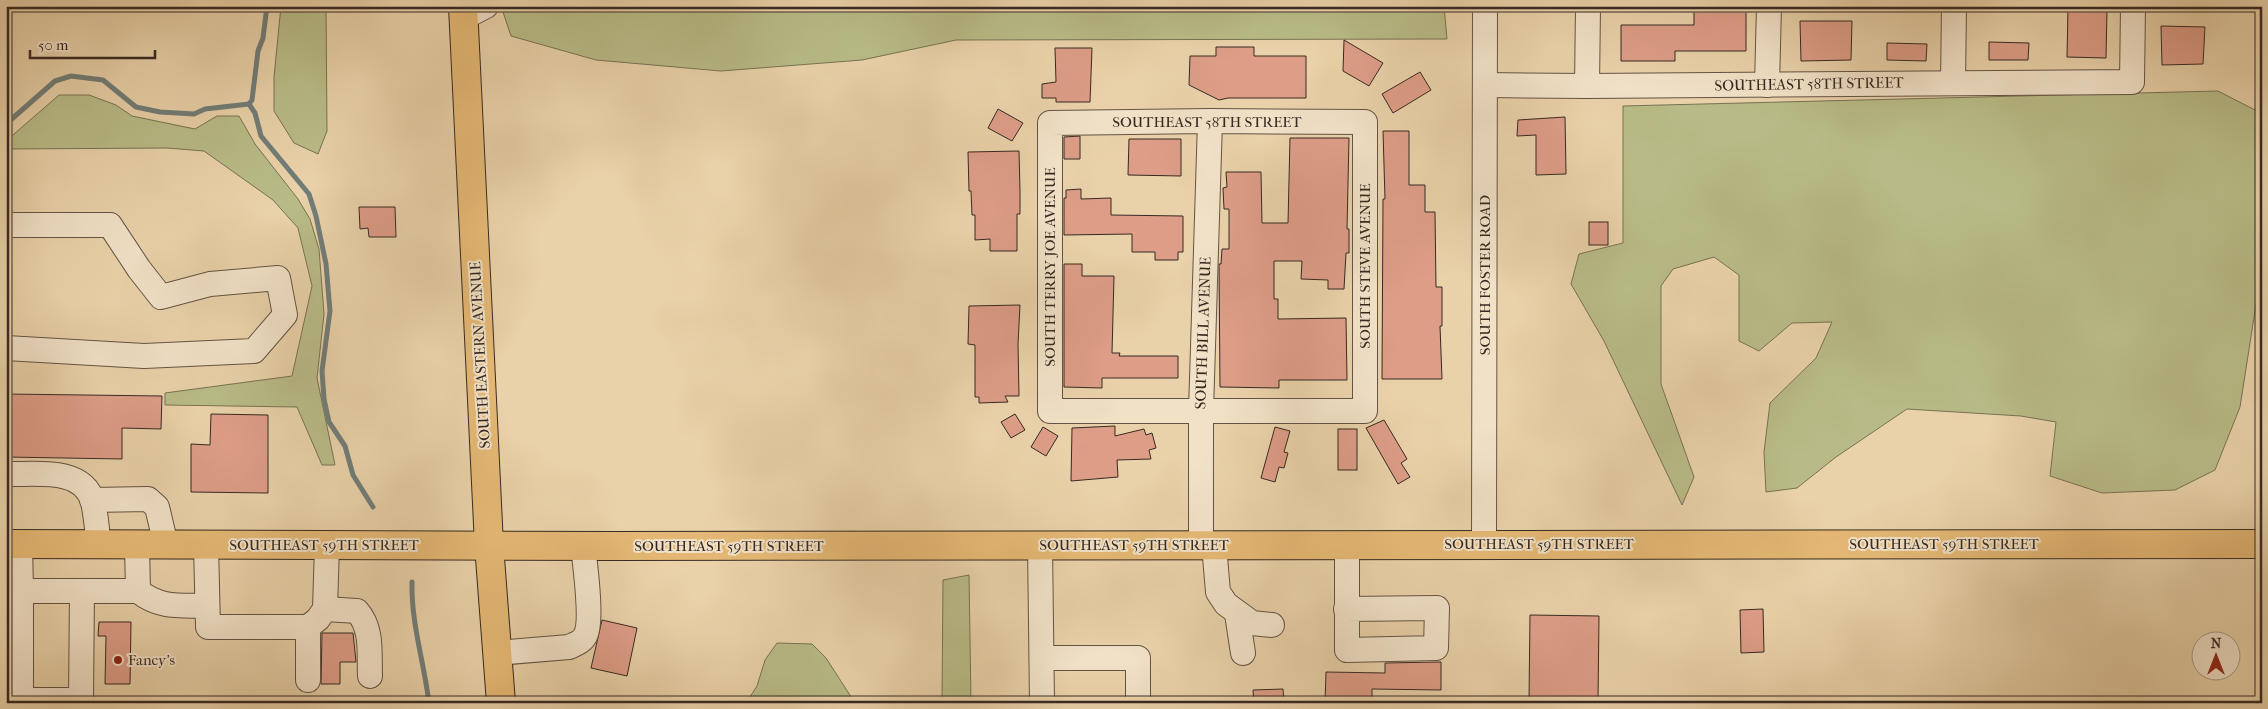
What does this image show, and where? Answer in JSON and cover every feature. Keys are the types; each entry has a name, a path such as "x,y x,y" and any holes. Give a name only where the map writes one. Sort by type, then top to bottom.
{"main road":[{"name":"SOUTH EASTERN AVENUE","path":"471,10 489,546 501,703"},
{"name":"SOUTHEAST 59TH STREET","path":"13,544 584,546 2262,544"}],"street":[{"name":"SOUTH FOSTER ROAD","path":"1484,544 1485,6"},
{"path":"1588,6 1588,86"},
{"path":"1767,85 1769,6"},
{"path":"1953,83 1954,6"},
{"name":"SOUTHEAST 58TH STREET","path":"1486,85 2132,82 2133,6"},
{"name":"SOUTH BILL AVENUE","path":"1210,121 1201,412 1208,545 1218,592 1236,614"},
{"name":"SOUTHEAST 58TH STREET","path":"1050,123 1365,122"},
{"name":"SOUTH STEVE AVENUE","path":"1201,412 1365,412 1365,122"},
{"name":"SOUTH TERRY JOE AVENUE","path":"1050,123 1050,412 1201,412"},
{"path":"6,225 110,225 139,269 162,297 210,284 278,278 285,315 254,351 144,356 6,348"},
{"path":"6,474 67,475 82,485 92,500 99,545"},
{"path":"92,500 148,498 157,507 166,545"},
{"path":"13,544 14,591 22,700 81,700 82,591"},
{"path":"1346,609 1347,544"},
{"path":"137,545 138,591"},
{"path":"206,545 208,627 308,627 318,620 325,609 327,545"},
{"path":"1040,545 1042,703"},
{"path":"497,653 569,647 579,643 586,636 588,609 584,546"},
{"path":"14,591 138,591 162,605 208,606"},
{"path":"325,609 357,611 364,620 369,637 370,676"},
{"path":"1236,614 1252,623 1272,625"},
{"path":"1236,614 1243,653"},
{"path":"308,627 308,680"},
{"path":"1042,658 1138,658 1138,703"}],"green space":[{"path":"281,6 326,6 327,131 318,154 294,143 274,111 274,77"},
{"path":"501,6 1444,6 1447,39 956,40 862,60 721,71 596,60 511,36"},
{"path":"2218,91 2257,111 2257,298 2240,407 2215,470 2175,490 2102,493 2050,476 2056,422 2021,416 1907,409 1836,457 1797,488 1766,492 1764,452 1770,403 1816,358 1832,322 1792,323 1759,351 1739,341 1739,275 1714,257 1673,269 1661,286 1661,384 1694,477 1682,505 1604,341 1571,284 1579,254 1623,243 1623,106"},
{"path":"59,95 89,95 116,105 132,116 195,129 217,116 239,116 255,144 298,199 310,219 319,249 324,314 317,378 335,465 322,465 297,407 165,405 165,393 292,376 312,286 298,228 273,200 204,151 167,148 6,149 6,141"},
{"path":"969,575 971,703 942,703 943,580"},
{"path":"777,643 812,644 826,658 855,703 746,703 757,686 765,660"}],"building":[{"path":"2068,8 2107,9 2106,58 2067,57"},
{"path":"1694,9 1746,9 1746,51 1675,51 1675,61 1621,61 1621,25 1694,25"},
{"path":"1800,21 1852,21 1851,60 1801,61"},
{"path":"2161,26 2205,27 2203,64 2162,65"},
{"path":"1344,40 1383,63 1369,86 1343,71"},
{"path":"1989,42 2029,43 2028,60 1989,60"},
{"path":"1887,43 1927,44 1926,61 1887,60"},
{"path":"1216,47 1254,47 1254,56 1306,56 1306,98 1228,98 1219,100 1189,85 1190,56 1216,56"},
{"path":"1055,48 1092,48 1090,102 1056,102 1056,98 1042,98 1042,84 1056,82"},
{"path":"1420,72 1431,90 1393,113 1382,94"},
{"path":"998,109 1023,123 1012,141 988,128"},
{"path":"1565,117 1566,174 1536,175 1536,135 1517,136 1518,120"},
{"path":"1383,131 1409,131 1409,185 1425,185 1425,212 1435,212 1436,287 1442,287 1442,326 1440,326 1442,379 1382,379 1383,199 1385,199"},
{"path":"1080,136 1080,159 1064,159 1064,137"},
{"path":"1290,138 1349,138 1347,229 1349,229 1349,253 1346,253 1344,289 1328,289 1328,280 1301,279 1302,261 1274,261 1274,299 1278,299 1278,319 1346,318 1347,380 1279,380 1279,388 1220,387 1219,264 1221,264 1222,249 1229,249 1229,209 1224,209 1223,188 1227,187 1226,172 1261,172 1262,223 1288,223"},
{"path":"1129,139 1181,139 1181,176 1128,175"},
{"path":"1019,151 1020,214 1017,214 1017,251 990,251 990,239 975,240 975,215 972,215 971,191 969,191 968,152"},
{"path":"1081,189 1081,199 1111,198 1111,215 1183,216 1183,252 1178,252 1178,260 1155,260 1155,252 1132,252 1132,234 1064,235 1064,198 1066,198 1066,190"},
{"path":"359,207 395,207 396,237 369,237 368,228 360,229"},
{"path":"1589,222 1608,222 1608,245 1589,245"},
{"path":"1064,264 1082,264 1082,276 1114,276 1112,353 1120,353 1119,356 1178,356 1178,378 1102,378 1102,388 1064,387"},
{"path":"1020,305 1018,344 1019,396 1005,396 1008,402 979,403 979,397 975,397 975,345 968,344 969,306"},
{"path":"6,394 162,396 161,429 122,428 122,459 6,457"},
{"path":"211,414 268,415 268,493 191,492 191,444 210,445"},
{"path":"1015,414 1025,430 1011,438 1001,422"},
{"path":"1384,420 1407,459 1401,463 1410,477 1398,484 1366,428"},
{"path":"1115,426 1115,436 1144,429 1146,435 1152,433 1156,448 1149,450 1151,459 1117,460 1118,477 1071,481 1072,428"},
{"path":"1043,427 1058,436 1046,456 1031,447"},
{"path":"1275,427 1290,431 1284,452 1288,453 1284,468 1279,467 1275,482 1261,478"},
{"path":"1338,429 1357,429 1357,470 1338,470"},
{"path":"1763,609 1764,652 1741,653 1740,610"},
{"path":"1530,615 1599,616 1598,701 1529,700"},
{"path":"602,620 637,628 627,676 591,668"},
{"name":"Fancy's","path":"99,622 131,622 130,684 105,684 106,636 98,636"},
{"path":"322,633 353,633 356,662 340,662 340,684 321,684"},
{"path":"1441,662 1441,690 1372,689 1372,703 1325,703 1326,672 1385,673 1385,663"},
{"path":"1283,689 1284,703 1254,703 1253,690"}],"waterway":[{"path":"249,104 252,100 258,51 263,38 267,6"},
{"path":"6,124 55,81 71,76 103,80 136,107 160,112 194,114 205,109 249,104"},
{"path":"249,104 255,113 261,136 309,194 316,216 326,264 330,311 322,371 324,399 329,422 345,446 353,475 373,507"},
{"path":"412,582 416,627 429,703"}],"place":[{"name":"Fancy's","path":"118,660"}]}
